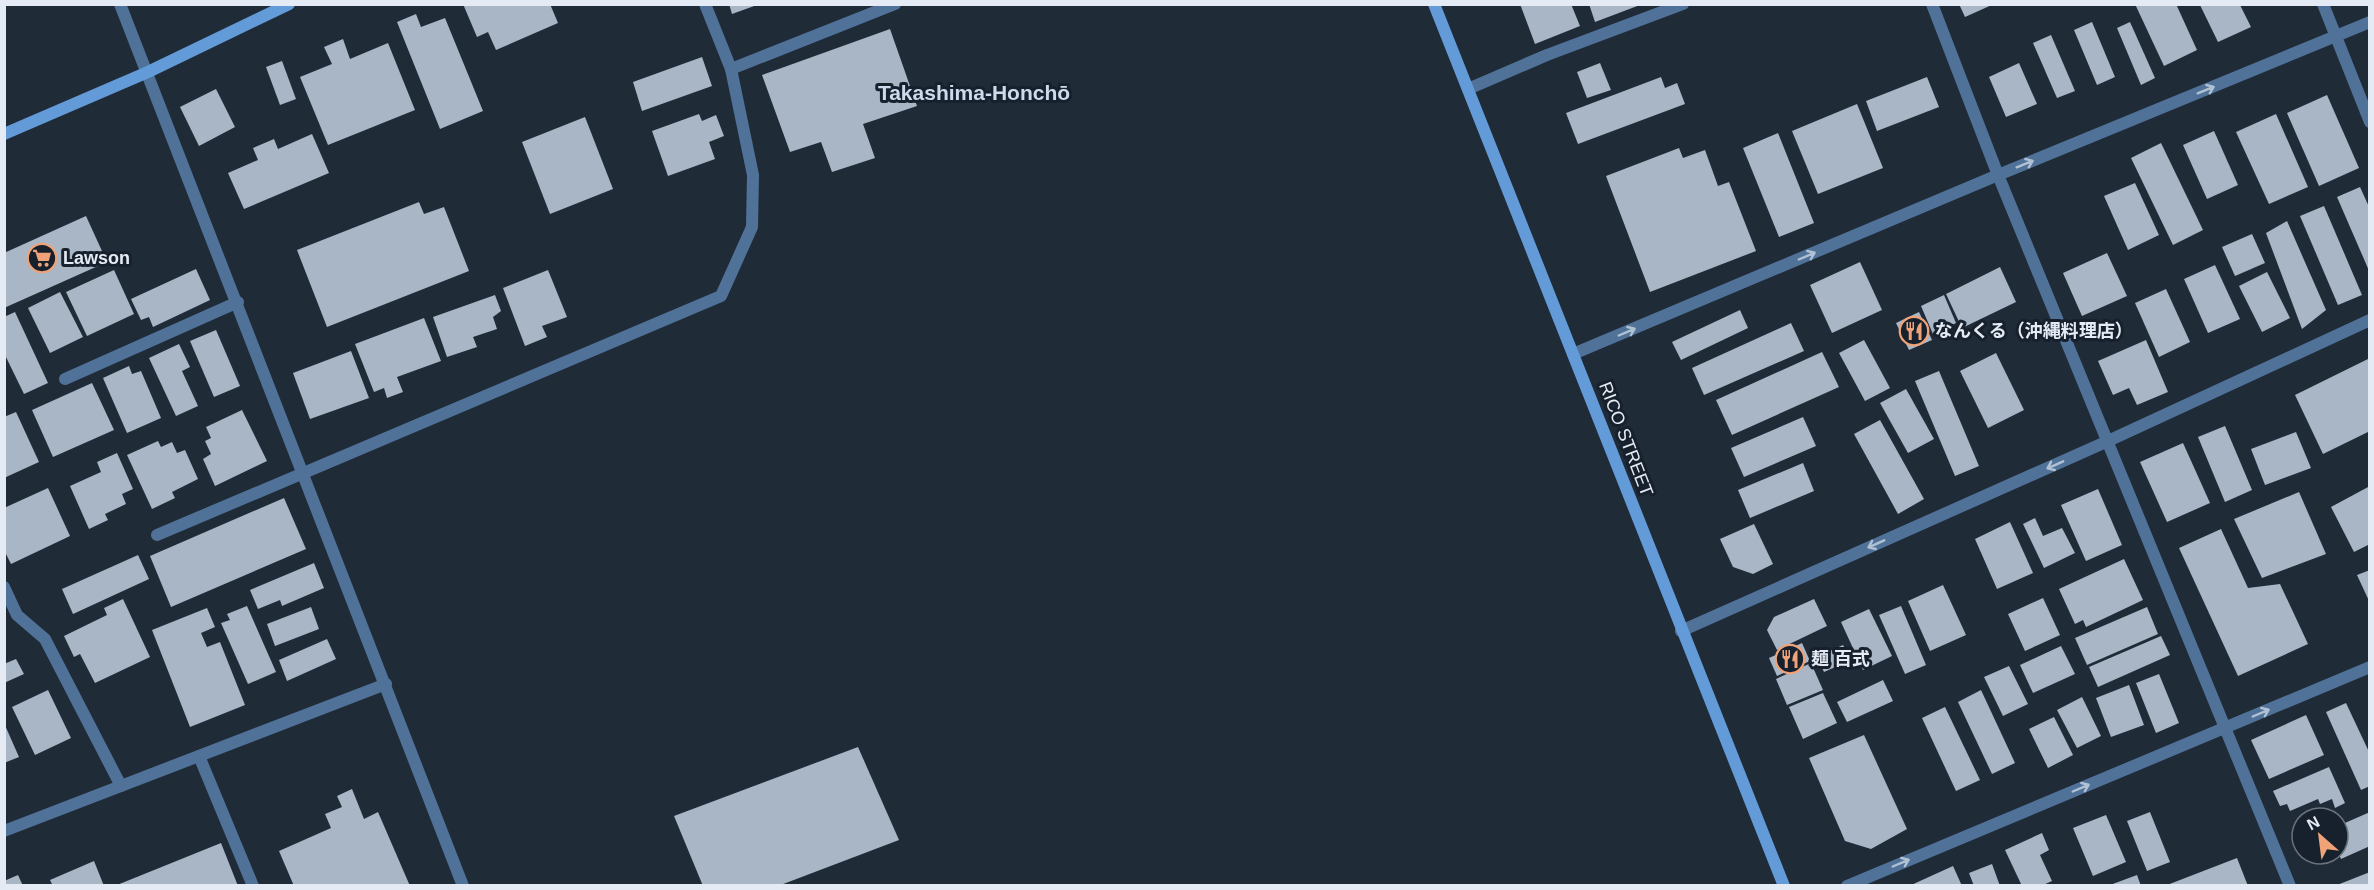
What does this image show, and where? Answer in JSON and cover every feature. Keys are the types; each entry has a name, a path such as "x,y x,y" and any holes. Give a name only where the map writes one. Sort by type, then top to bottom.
{"main road":[{"path":"4,134 148,72 289,4"},
{"name":"RICO STREET","path":"1434,4 1784,885"}],"street":[{"path":"120,4 463,885"},
{"path":"157,536 721,296 752,227 753,175 731,69 705,4"},
{"path":"731,69 895,4"},
{"path":"1468,89 1547,55 1683,4"},
{"path":"1932,4 1998,175 2290,885"},
{"path":"2323,4 2370,122"},
{"path":"1573,354 1998,175 2370,22"},
{"path":"65,379 237,302"},
{"path":"1682,631 2108,441 2370,320"},
{"path":"4,587 17,615 45,639 122,786"},
{"path":"1847,885 2370,667"},
{"path":"4,831 386,684"},
{"path":"199,756 253,885"}],"building":[{"path":"463,4 550,4 558,23 496,50 488,32 477,37"},
{"path":"729,4 757,4 757,5 732,14"},
{"path":"1520,4 1571,4 1580,26 1535,44"},
{"path":"1589,4 1640,4 1640,5 1595,22"},
{"path":"1959,4 1994,4 1965,17"},
{"path":"2135,4 2176,4 2197,50 2164,66"},
{"path":"2200,5 2240,5 2251,27 2218,42"},
{"path":"416,14 421,27 445,18 483,111 440,129 397,22"},
{"path":"2092,22 2115,77 2097,85 2074,30"},
{"path":"2130,22 2155,78 2141,85 2117,28"},
{"path":"890,29 917,106 863,124 875,158 832,172 821,142 790,152 762,75"},
{"path":"2051,35 2075,91 2057,98 2033,43"},
{"path":"343,39 350,59 388,43 415,110 328,145 300,77 332,64 324,47"},
{"path":"702,57 712,86 642,111 633,82"},
{"path":"282,61 296,99 280,105 266,67"},
{"path":"1600,63 1611,90 1587,98 1577,72"},
{"path":"2019,63 2037,104 2006,117 1989,77"},
{"path":"1661,77 1665,88 1677,83 1685,104 1578,144 1566,113"},
{"path":"1927,77 1939,107 1877,131 1866,101"},
{"path":"216,89 235,127 199,146 180,107"},
{"path":"2327,95 2359,168 2319,186 2287,113"},
{"path":"1857,104 1883,168 1818,194 1792,131"},
{"path":"699,114 702,121 716,115 724,136 709,142 715,159 668,176 652,131"},
{"path":"2276,114 2308,187 2269,204 2236,132"},
{"path":"585,117 613,189 550,214 522,142"},
{"path":"2214,131 2238,185 2207,199 2183,145"},
{"path":"1778,133 1814,223 1779,237 1743,148"},
{"path":"312,134 329,173 244,209 228,173 258,160 253,148 274,139 278,149"},
{"path":"2161,143 2203,230 2173,245 2131,158"},
{"path":"1679,148 1683,158 1705,150 1718,186 1729,182 1756,251 1650,292 1606,176"},
{"path":"2135,183 2159,235 2128,250 2104,196"},
{"path":"2360,187 2370,209 2370,273 2337,197"},
{"path":"419,202 424,214 444,207 469,271 327,327 297,250"},
{"path":"2324,206 2362,295 2338,305 2300,216"},
{"path":"86,216 107,262 4,308 4,253"},
{"path":"2287,221 2326,310 2302,329 2266,233"},
{"path":"2252,234 2265,263 2235,276 2222,247"},
{"path":"2107,253 2127,296 2082,316 2063,273"},
{"path":"1860,262 1882,310 1832,333 1810,285"},
{"path":"2215,265 2240,319 2208,333 2184,279"},
{"path":"2000,267 2016,302 1962,328 1946,294"},
{"path":"196,269 210,300 153,327 149,317 141,320 131,299"},
{"path":"114,270 134,314 87,336 66,292"},
{"path":"548,270 567,317 542,326 547,337 525,346 503,288"},
{"path":"2267,272 2290,318 2262,332 2239,286"},
{"path":"2166,289 2190,342 2159,357 2135,303"},
{"path":"60,292 83,337 50,353 28,308"},
{"path":"495,295 501,311 493,317 497,329 473,337 477,347 447,357 433,317"},
{"path":"1944,295 1956,323 1933,334 1921,306"},
{"path":"1740,310 1748,328 1681,360 1672,342"},
{"path":"15,312 48,383 24,394 4,353 4,317"},
{"name":"なんくる（沖縄料理店）","path":"1919,312 1932,340 1909,350 1896,323"},
{"path":"424,318 441,361 397,377 403,392 387,398 384,388 374,392 355,344"},
{"path":"1791,323 1804,351 1704,395 1692,368"},
{"path":"216,330 240,386 214,397 190,341"},
{"path":"1864,340 1890,388 1865,401 1839,353"},
{"path":"2146,340 2168,392 2137,405 2129,388 2113,395 2098,361"},
{"path":"179,344 190,367 182,371 198,406 176,416 149,358"},
{"path":"351,351 369,398 310,419 293,373"},
{"path":"1822,352 1839,387 1732,435 1716,400"},
{"path":"1996,353 2024,410 1988,428 1960,371"},
{"path":"2370,358 2370,431 2323,454 2295,395"},
{"path":"129,366 132,374 141,371 161,418 127,433 103,378"},
{"path":"1939,371 1979,466 1955,476 1915,381"},
{"path":"92,383 114,430 53,457 32,410"},
{"path":"1906,389 1934,439 1908,453 1880,403"},
{"path":"242,410 267,461 215,486 203,459 211,454 205,441 211,438 206,427"},
{"path":"16,412 39,462 4,478 4,417"},
{"path":"1803,417 1816,446 1744,477 1731,448"},
{"path":"1880,420 1924,499 1898,514 1854,434"},
{"path":"2225,426 2252,490 2225,502 2198,437"},
{"path":"2296,432 2311,468 2265,485 2251,449"},
{"path":"158,441 161,447 172,442 177,453 185,450 198,479 172,492 175,498 152,509 127,455"},
{"path":"2183,443 2210,503 2167,522 2140,462"},
{"path":"117,453 133,489 122,494 126,504 105,514 108,520 89,529 70,486 101,472 97,462"},
{"path":"1803,463 1814,491 1750,518 1738,490"},
{"path":"2370,486 2370,544 2354,552 2331,507"},
{"path":"48,488 70,536 11,564 4,550 4,508"},
{"path":"2098,489 2122,545 2086,561 2061,505"},
{"path":"2299,492 2326,554 2262,578 2234,519"},
{"path":"284,498 306,549 171,607 150,556"},
{"path":"2035,518 2043,536 2062,528 2075,553 2044,568 2023,524"},
{"path":"2010,522 2033,573 1997,589 1975,539"},
{"path":"1754,524 1773,564 1753,574 1733,567 1720,539"},
{"path":"2221,529 2248,588 2280,584 2308,644 2238,676 2179,548"},
{"path":"138,555 149,579 73,614 62,589"},
{"path":"2124,559 2143,600 2086,627 2083,620 2075,624 2059,589"},
{"path":"314,563 324,588 282,606 280,600 258,609 250,590"},
{"path":"2370,570 2370,603 2357,575"},
{"path":"1943,585 1966,635 1930,651 1908,601"},
{"path":"2043,598 2060,635 2025,651 2008,614"},
{"path":"123,599 150,657 95,683 80,654 74,657 64,636 107,615 104,608"},
{"path":"1814,599 1827,626 1777,650 1767,630 1774,617"},
{"path":"247,606 276,672 248,684 221,623 230,620 227,614"},
{"path":"1901,606 1926,665 1905,674 1879,615"},
{"path":"311,607 319,629 275,646 267,624"},
{"path":"2147,607 2158,634 2087,665 2075,638"},
{"path":"207,608 215,627 201,633 207,647 220,642 245,705 190,727 152,630"},
{"path":"1869,609 1892,656 1863,670 1841,622"},
{"path":"2161,636 2170,655 2098,687 2089,667"},
{"path":"327,639 336,659 287,681 279,660"},
{"name":"麺 百式","path":"1802,643 1810,661 1777,676 1769,658"},
{"path":"1843,645 1851,660 1824,672 1817,657"},
{"path":"2061,646 2075,674 2033,693 2020,665"},
{"path":"16,659 24,674 4,683 4,664"},
{"path":"1811,663 1823,690 1787,705 1776,679"},
{"path":"2009,666 2028,704 2003,716 1984,677"},
{"path":"2159,674 2179,723 2156,733 2136,683"},
{"path":"1883,680 1893,701 1847,722 1837,702"},
{"path":"2129,685 2144,725 2111,737 2096,698"},
{"path":"48,690 71,738 35,755 12,707"},
{"path":"1981,690 2015,763 1992,774 1958,702"},
{"path":"1823,693 1837,723 1803,739 1789,707"},
{"path":"2082,697 2101,736 2077,748 2057,710"},
{"path":"2346,703 2370,754 2370,786 2361,790 2326,712"},
{"path":"1945,707 1980,780 1956,791 1922,718"},
{"path":"2306,715 2324,755 2269,779 2251,740"},
{"path":"2054,717 2073,755 2048,768 2029,729"},
{"path":"4,723 19,757 4,763"},
{"path":"1864,735 1907,829 1871,849 1845,841 1809,758"},
{"path":"858,747 899,840 778,886 703,886 674,816"},
{"path":"2329,767 2345,803 2334,806 2332,799 2320,804 2318,799 2302,806 2290,806 2290,811 2287,804 2280,806 2273,791"},
{"path":"352,789 364,819 378,812 410,886 294,886 279,851 331,828 325,814 342,807 337,796"},
{"path":"2150,812 2170,862 2147,871 2127,821"},
{"path":"2370,812 2370,846 2350,855 2350,821"},
{"path":"2106,815 2126,862 2093,876 2073,828"},
{"path":"2042,833 2049,850 2040,855 2052,881 2041,886 2022,886 2005,850"},
{"path":"221,843 238,886 117,886 117,885"},
{"path":"2237,858 2248,886 2167,886 2167,885"},
{"path":"94,861 104,886 53,886 50,880"},
{"path":"1992,864 2000,886 1974,886 1969,873"},
{"path":"1953,866 1962,886 1909,886"},
{"path":"2370,872 2370,886 2337,886 2337,885"},
{"path":"18,875 23,886 4,886 4,881"},
{"path":"2137,875 2141,886 2110,886 2110,885"}],"place":[{"name":"Lawson","path":"42,258"},
{"name":"なんくる（沖縄料理店）","path":"1914,331"},
{"name":"麺 百式","path":"1790,659"}],"district":[{"name":"Takashima-Honchō","path":"974,92"}]}
